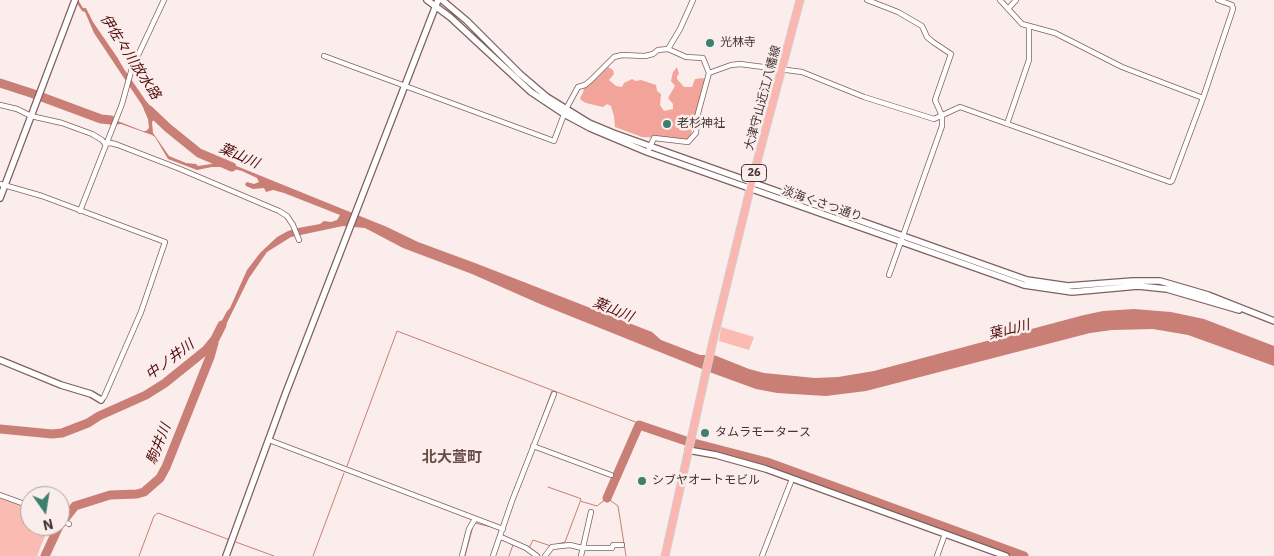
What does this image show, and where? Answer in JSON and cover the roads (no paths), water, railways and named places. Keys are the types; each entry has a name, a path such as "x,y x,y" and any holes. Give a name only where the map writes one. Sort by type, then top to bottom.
{"main road":[{"name":"大津守山近江八幡線","path":"690,445 750,189 800,0"},
{"name":"26","path":"665,556 690,445"}],"street":[{"path":"0,198 2,185 31,116 75,0"},
{"path":"80,211 122,104 132,68 164,0"},
{"name":"淡海くさつ通り","path":"427,0 437,2 531,92 590,128 750,189 902,239"},
{"name":"淡海くさつ通り","path":"442,0 467,21 520,74 565,112"},
{"path":"668,49 680,29 693,0"},
{"path":"867,0 898,12 922,26 927,37 951,54 935,100 942,116 942,126 889,274"},
{"path":"1000,0 1022,24 1055,34 1122,67 1203,98"},
{"path":"1008,9 1016,0"},
{"path":"708,73 740,64 802,72 864,97 934,119 960,107 1170,182 1203,98 1233,9 1232,6 1218,0"},
{"path":"226,556 437,2"},
{"path":"1006,124 1029,60 1029,26"},
{"path":"324,56 554,141 565,112 578,87 591,80 614,57 622,55 645,56 653,54 658,50 668,49 686,58 703,58 708,73 697,117 696,133 688,142 654,138 649,149"},
{"path":"0,105 17,109 31,116 53,120 92,134 105,144 118,145 279,211 287,216 293,224 299,240"},
{"name":"淡海くさつ通り","path":"649,149 752,181 1024,285 1072,292 1138,286 1167,289 1274,321"},
{"path":"0,360 61,385 91,394 101,400 141,312 165,242 42,196 2,185"},
{"path":"493,556 501,537 501,528 554,394"},
{"path":"269,440 501,528"},
{"path":"690,445 716,455 766,469 945,534 994,554 1006,556"},
{"path":"534,446 611,475"},
{"path":"762,556 792,479"},
{"path":"0,495 20,502"},
{"path":"580,556 591,512"},
{"path":"462,556 469,529 475,519"},
{"path":"937,556 945,534"},
{"path":"501,537 526,548 537,556"},
{"path":"545,556 552,547 570,545 582,548 612,548 613,545 622,545"}],"waterway":[{"name":"葉山川","path":"0,83 101,119 111,120"},
{"name":"葉山川","path":"149,110 199,153 232,167"},
{"name":"中ノ井川","path":"0,429 52,434 62,433 88,423 99,416 146,395 165,383 206,350 215,339 222,325"},
{"path":"347,466 397,331 638,423 639,425"},
{"name":"駒井川","path":"70,512 75,506 110,495 144,492 160,478 214,343"},
{"path":"529,453 552,391"},
{"path":"607,498 639,425 686,441 767,462 1024,556"},
{"path":"313,556 344,473"},
{"path":"548,487 597,506 607,498 618,506 626,556"},
{"path":"558,544 565,542 580,502"},
{"path":"139,556 154,516 158,513 230,540"},
{"path":"475,523 500,529"},
{"path":"465,556 473,526"},
{"name":"駒井川","path":"45,556 54,536"},
{"path":"529,548 533,540 551,546"},
{"path":"233,541 274,556"},
{"path":"509,556 513,545"}],"place":[{"name":"光林寺","path":"710,43"},
{"name":"老杉神社","path":"667,124"},
{"name":"タムラモータース","path":"705,433"},
{"name":"シブヤオートモビル","path":"642,481"}],"district":[{"name":"北大萱町","path":"452,458"}],"water label":[{"name":"伊佐々川放水路","path":"130,57"}]}
